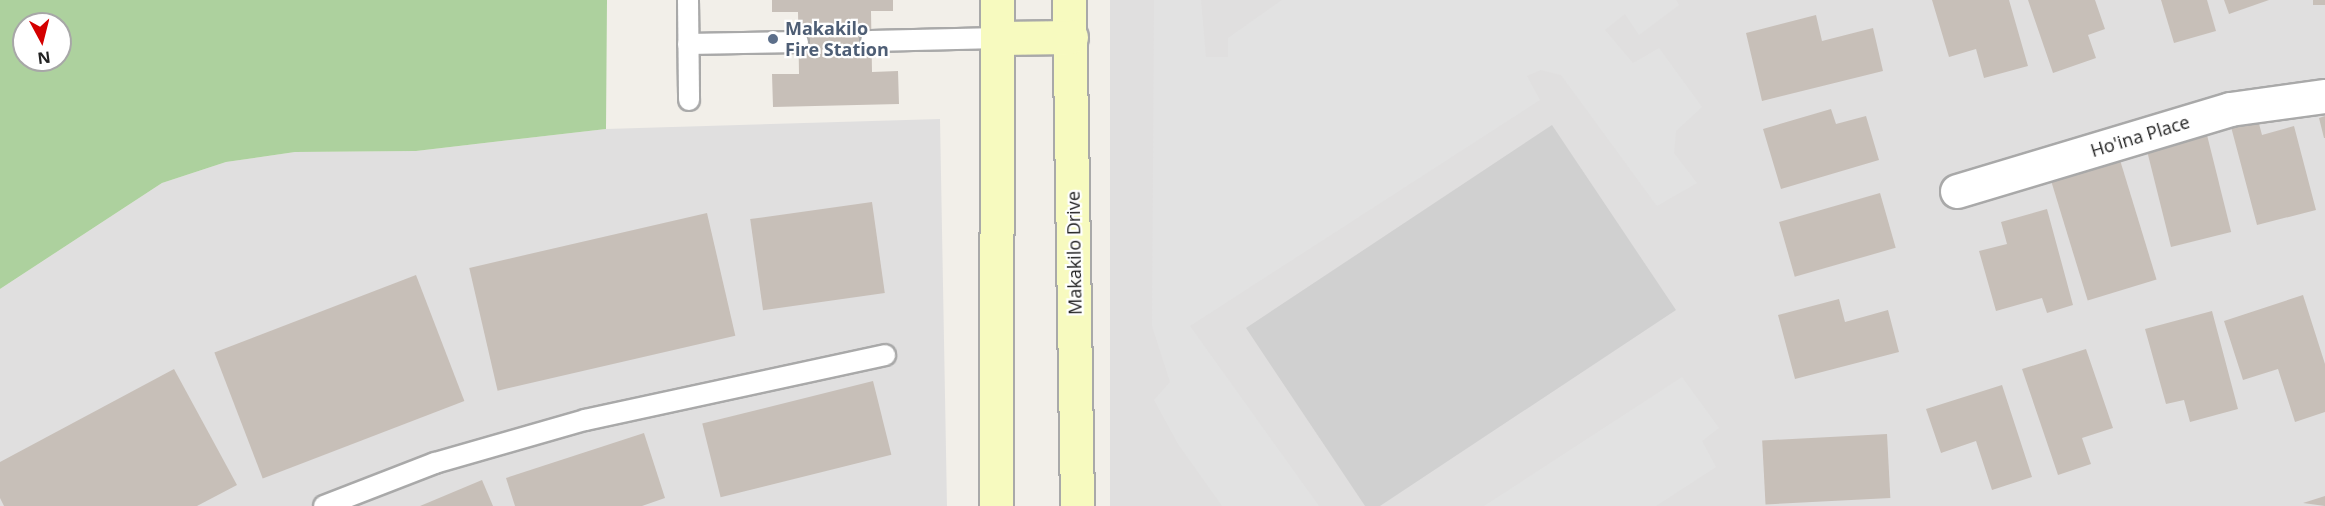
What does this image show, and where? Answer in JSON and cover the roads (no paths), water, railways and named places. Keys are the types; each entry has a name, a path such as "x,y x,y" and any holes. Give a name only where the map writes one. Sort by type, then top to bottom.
{"main road":[{"path":"996,506 999,38 997,0"},
{"name":"Makakilo Drive","path":"1069,0 1077,506"},
{"path":"999,38 1071,37"}],"street":[{"name":"Ho'ina Place","path":"1957,191 2230,109 2325,96"}],"lane":[{"path":"688,0 689,100"},
{"path":"871,41 999,38"},
{"path":"688,44 798,42"},
{"path":"324,506 435,464 585,420 885,355"}],"place":[{"name":"Makakilo Fire Station","path":"773,39"}]}
